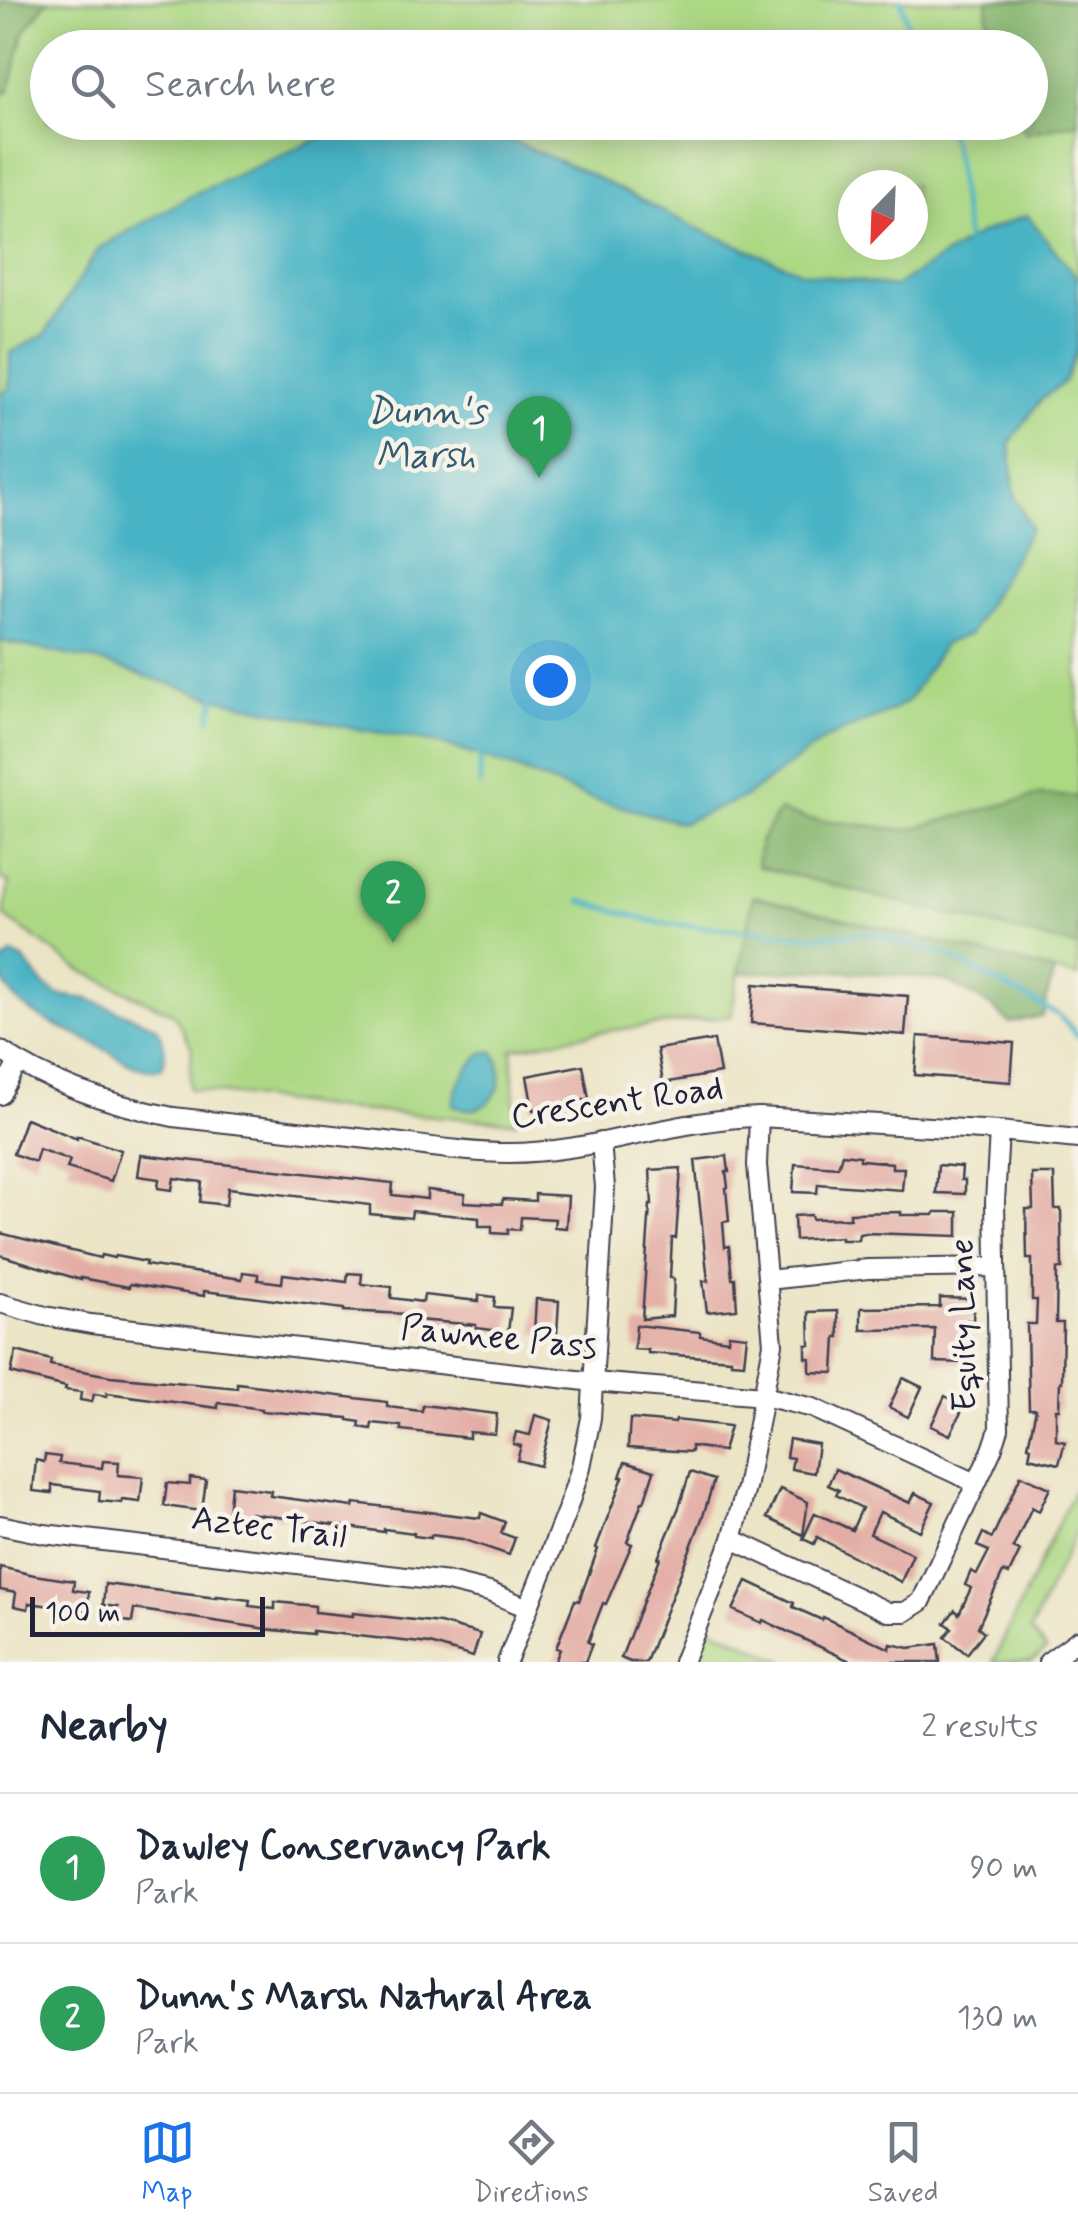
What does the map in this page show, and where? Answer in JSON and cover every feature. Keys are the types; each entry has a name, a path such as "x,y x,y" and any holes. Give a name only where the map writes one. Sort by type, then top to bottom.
{"street":[{"name":"Crescent Road","path":"0,1050 18,1063 86,1093 173,1117 508,1153 551,1150 726,1118 759,1116 1078,1139"},
{"path":"0,1095 18,1063"},
{"path":"682,1662 732,1539 746,1488 773,1344 758,1164 759,1116"},
{"name":"Equity Lane","path":"732,1539 888,1612 905,1612 921,1602 999,1429 995,1202 999,1131"},
{"path":"507,1662 567,1510 591,1418 605,1187 601,1142"},
{"path":"768,1280 868,1268 996,1267"},
{"name":"Pawnee Pass","path":"0,1304 91,1324 594,1382 764,1396 814,1408 976,1483"},
{"name":"Aztec Trail","path":"0,1525 44,1534 448,1582 489,1592 528,1608"},
{"path":"1048,1662 1078,1640"}],"green space":[{"path":"0,0 1078,0 1078,977 753,897 731,1016 598,1032 512,1049 516,1122 340,1109 189,1089 192,1048 174,1014 80,970 4,916 9,882 0,880"},
{"path":"0,0 48,0 24,32 9,91 0,95"},
{"path":"987,0 1078,0 1078,122 1048,128 1048,30 988,30"},
{"path":"1040,795 1078,797 1078,947 757,866 760,842 779,811 807,819 907,830"},
{"path":"753,896 1054,971 1042,1016 1010,1023 991,1006 947,981 816,970 739,973"},
{"path":"1078,1481 1078,1527 1030,1631 1046,1649 1032,1662 993,1662"},
{"path":"708,1626 787,1662 695,1662"}],"water":[{"name":"Dunn's Marsh","path":"315,140 510,140 699,229 802,272 894,287 979,234 1027,215 1078,279 1078,347 1065,381 1040,401 1010,443 1015,497 1031,528 970,634 944,644 908,701 827,738 745,797 682,823 589,798 438,743 215,698 97,661 0,641 0,395 9,388 10,353 45,334 99,248 196,193"},
{"path":"12,954 23,959 44,985 59,995 88,999 156,1026 164,1048 161,1069 144,1069 128,1063 22,1005 3,980 0,964"},
{"path":"493,1051 501,1074 494,1096 477,1108 453,1105 467,1071 482,1053"}],"building":[{"path":"754,984 908,996 905,1035 751,1023"},
{"path":"918,1036 1014,1043 1011,1082 915,1075"},
{"path":"714,1040 720,1073 663,1083 657,1049"},
{"path":"583,1065 589,1099 533,1110 527,1076"},
{"path":"26,1118 77,1139 121,1150 111,1181 67,1168 70,1160 39,1149 35,1162 13,1154"},
{"path":"842,1154 904,1168 902,1190 818,1184 817,1193 793,1192 795,1164 838,1167"},
{"path":"141,1155 393,1183 392,1195 427,1199 427,1190 465,1194 464,1202 502,1204 503,1199 535,1201 535,1194 568,1196 566,1228 554,1227 555,1219 521,1217 520,1230 492,1233 492,1226 479,1226 479,1218 412,1211 411,1218 370,1214 370,1205 228,1188 226,1205 200,1202 202,1182 174,1178 172,1190 158,1188 159,1179 138,1176"},
{"path":"727,1156 729,1221 723,1222 737,1309 707,1312 703,1281 708,1281 695,1160"},
{"path":"938,1165 962,1167 965,1194 936,1193"},
{"path":"681,1168 676,1238 672,1238 672,1316 642,1319 652,1205 650,1170"},
{"path":"1032,1174 1054,1174 1055,1209 1061,1209 1062,1269 1057,1269 1056,1323 1063,1323 1062,1382 1056,1409 1056,1440 1065,1442 1059,1464 1029,1457 1036,1409 1029,1409 1027,1324 1036,1324 1037,1300 1032,1300 1032,1259 1027,1259 1026,1209 1033,1209"},
{"path":"958,1212 958,1236 865,1233 859,1234 858,1240 795,1240 794,1216 850,1218 850,1213"},
{"path":"0,1233 100,1258 115,1256 146,1262 145,1265 242,1279 243,1272 258,1274 258,1280 282,1283 283,1274 347,1282 348,1273 362,1274 361,1284 392,1287 391,1298 423,1302 424,1295 479,1301 479,1295 495,1297 494,1307 511,1308 508,1332 406,1319 407,1314 344,1311 204,1291 204,1296 81,1280 0,1255"},
{"path":"940,1298 974,1299 973,1321 968,1320 966,1363 934,1362 935,1329 861,1330 861,1308 940,1307"},
{"path":"536,1299 559,1301 557,1334 534,1333"},
{"path":"838,1311 834,1373 810,1372 810,1358 806,1358 806,1345 810,1345 809,1312"},
{"path":"636,1325 700,1332 700,1336 728,1340 729,1334 747,1336 744,1363 634,1349"},
{"path":"16,1351 51,1360 50,1365 110,1376 237,1388 237,1383 387,1402 387,1407 422,1411 423,1405 497,1414 495,1434 469,1432 469,1438 372,1423 371,1429 359,1427 360,1422 348,1418 261,1411 218,1403 218,1408 107,1393 94,1394 92,1402 80,1400 81,1392 11,1373"},
{"path":"903,1378 922,1387 908,1417 889,1407"},
{"path":"945,1396 964,1406 950,1435 931,1426"},
{"path":"535,1415 552,1420 540,1466 517,1460 521,1446 513,1444 516,1432 530,1435"},
{"path":"630,1419 730,1426 723,1451 691,1446 691,1452 628,1448"},
{"path":"789,1439 818,1444 814,1473 791,1469 793,1458 786,1457"},
{"path":"45,1455 60,1457 59,1463 102,1468 103,1461 119,1462 118,1475 143,1477 140,1502 99,1501 100,1491 52,1485 52,1493 33,1491 36,1460 44,1462"},
{"path":"625,1462 654,1471 627,1542 632,1544 606,1604 603,1603 585,1662 555,1662 560,1649 556,1648 575,1600 579,1601"},
{"path":"835,1469 910,1503 915,1493 934,1502 920,1531 880,1512 870,1534 913,1554 901,1582 817,1537 814,1544 803,1539 815,1513 852,1530 862,1508 836,1495 839,1490 828,1485"},
{"path":"690,1472 714,1480 703,1516 646,1662 630,1662 621,1658"},
{"path":"1021,1475 1050,1488 1039,1511 1032,1507 1013,1548 1020,1551 1009,1574 1003,1572 978,1627 984,1632 967,1654 945,1637 952,1628 945,1623 955,1610 959,1614 971,1588 965,1585 971,1571 977,1574 989,1551 977,1546 983,1533 992,1538"},
{"path":"190,1478 206,1480 202,1511 164,1506 167,1483 190,1485"},
{"path":"231,1486 271,1491 270,1496 353,1507 354,1503 480,1518 481,1513 505,1522 501,1533 515,1538 509,1555 462,1539 249,1513 228,1514"},
{"path":"780,1489 808,1502 803,1535 767,1518"},
{"path":"0,1567 74,1581 73,1590 89,1592 87,1611 29,1603 28,1609 14,1606 16,1593 0,1590"},
{"path":"747,1581 794,1603 793,1607 890,1649 891,1644 909,1648 938,1644 940,1662 852,1662 733,1610"},
{"path":"105,1584 250,1600 249,1606 275,1609 275,1602 315,1606 315,1612 440,1623 480,1634 473,1657 430,1644 273,1630 134,1609 132,1622 116,1620 118,1607 103,1605"}],"waterway":[{"path":"901,0 907,23"},
{"path":"951,140 967,241"},
{"path":"210,719 215,698"},
{"path":"480,757 480,785"},
{"path":"581,901 660,923 811,936 867,933 943,954 1059,1015 1078,1036"}],"place":[{"name":"Dawley Conservancy Park","path":"539,478"},
{"name":"Dunn's Marsh Natural Area","path":"393,943"}]}
